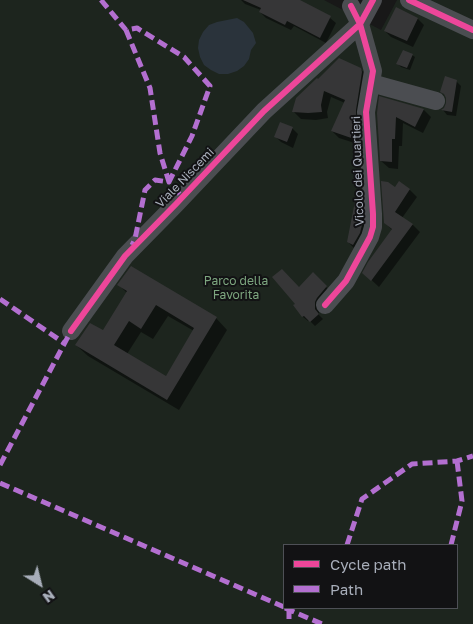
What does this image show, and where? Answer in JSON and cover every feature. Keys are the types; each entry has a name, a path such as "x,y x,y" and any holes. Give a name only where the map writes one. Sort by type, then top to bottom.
{"street":[{"name":"Viale Niscemi","path":"71,331 125,256 264,111 360,24 373,0"},
{"path":"410,0 473,30"},
{"name":"Vicolo dei Quartieri","path":"325,305 346,281 370,237 373,227 366,112 373,71 360,24 348,2"},
{"path":"371,82 436,101"}],"green space":[{"name":"Parco della Favorita","path":"0,0 324,0 381,30 397,0 473,0 473,624 0,624"}],"shaded area":[{"path":"237,18 244,22 253,33 256,43 244,66 228,74 219,74 204,65 198,48 199,40 209,25"}],"building":[{"path":"243,0 300,0 331,16 320,38 287,21 285,25 259,12 261,8"},
{"path":"396,7 418,18 407,41 384,31"},
{"path":"403,50 413,54 407,68 396,64"},
{"path":"339,58 361,68 362,72 356,110 357,140 331,131 345,100 324,91 321,105 322,112 292,112 296,98"},
{"path":"445,76 457,80 452,112 441,110 446,103 444,94 440,92"},
{"path":"379,96 424,109 415,127 396,117 395,139 392,139 392,162 380,161 377,113"},
{"path":"280,122 293,127 287,142 274,137"},
{"path":"381,181 388,182 395,187 399,181 410,189 395,212 413,224 371,281 362,273 392,229 384,223"},
{"path":"356,196 361,197 362,225 353,245 347,242"},
{"path":"131,266 217,317 167,400 75,345 90,323 103,330 127,291 117,285","holes":["156,305 194,328 166,376 114,345 129,321 141,329"]},
{"path":"282,269 299,287 313,272 327,286 315,302 315,309 319,314 310,322 304,316 302,317 293,305 295,304 272,277"}],"marked path":[{"path":"101,0 126,30 137,28 184,57 210,86 192,136 169,182 182,197"},
{"path":"126,30 150,88 160,153 169,182 155,180 145,190 135,239 132,245"},
{"path":"0,299 64,343"},
{"path":"0,465 71,331"},
{"path":"347,544 362,499 412,464 457,461 473,456"},
{"path":"451,544 462,501 457,461"},
{"path":"0,483 283,607"},
{"path":"287,609 322,624"},
{"path":"289,609 289,624"}],"cycle path":[{"path":"325,305 346,281 370,237 373,227 366,112 373,71 360,24 373,0"},
{"path":"409,0 473,30"},
{"path":"71,331 125,256 264,111 360,24 351,6"}]}
